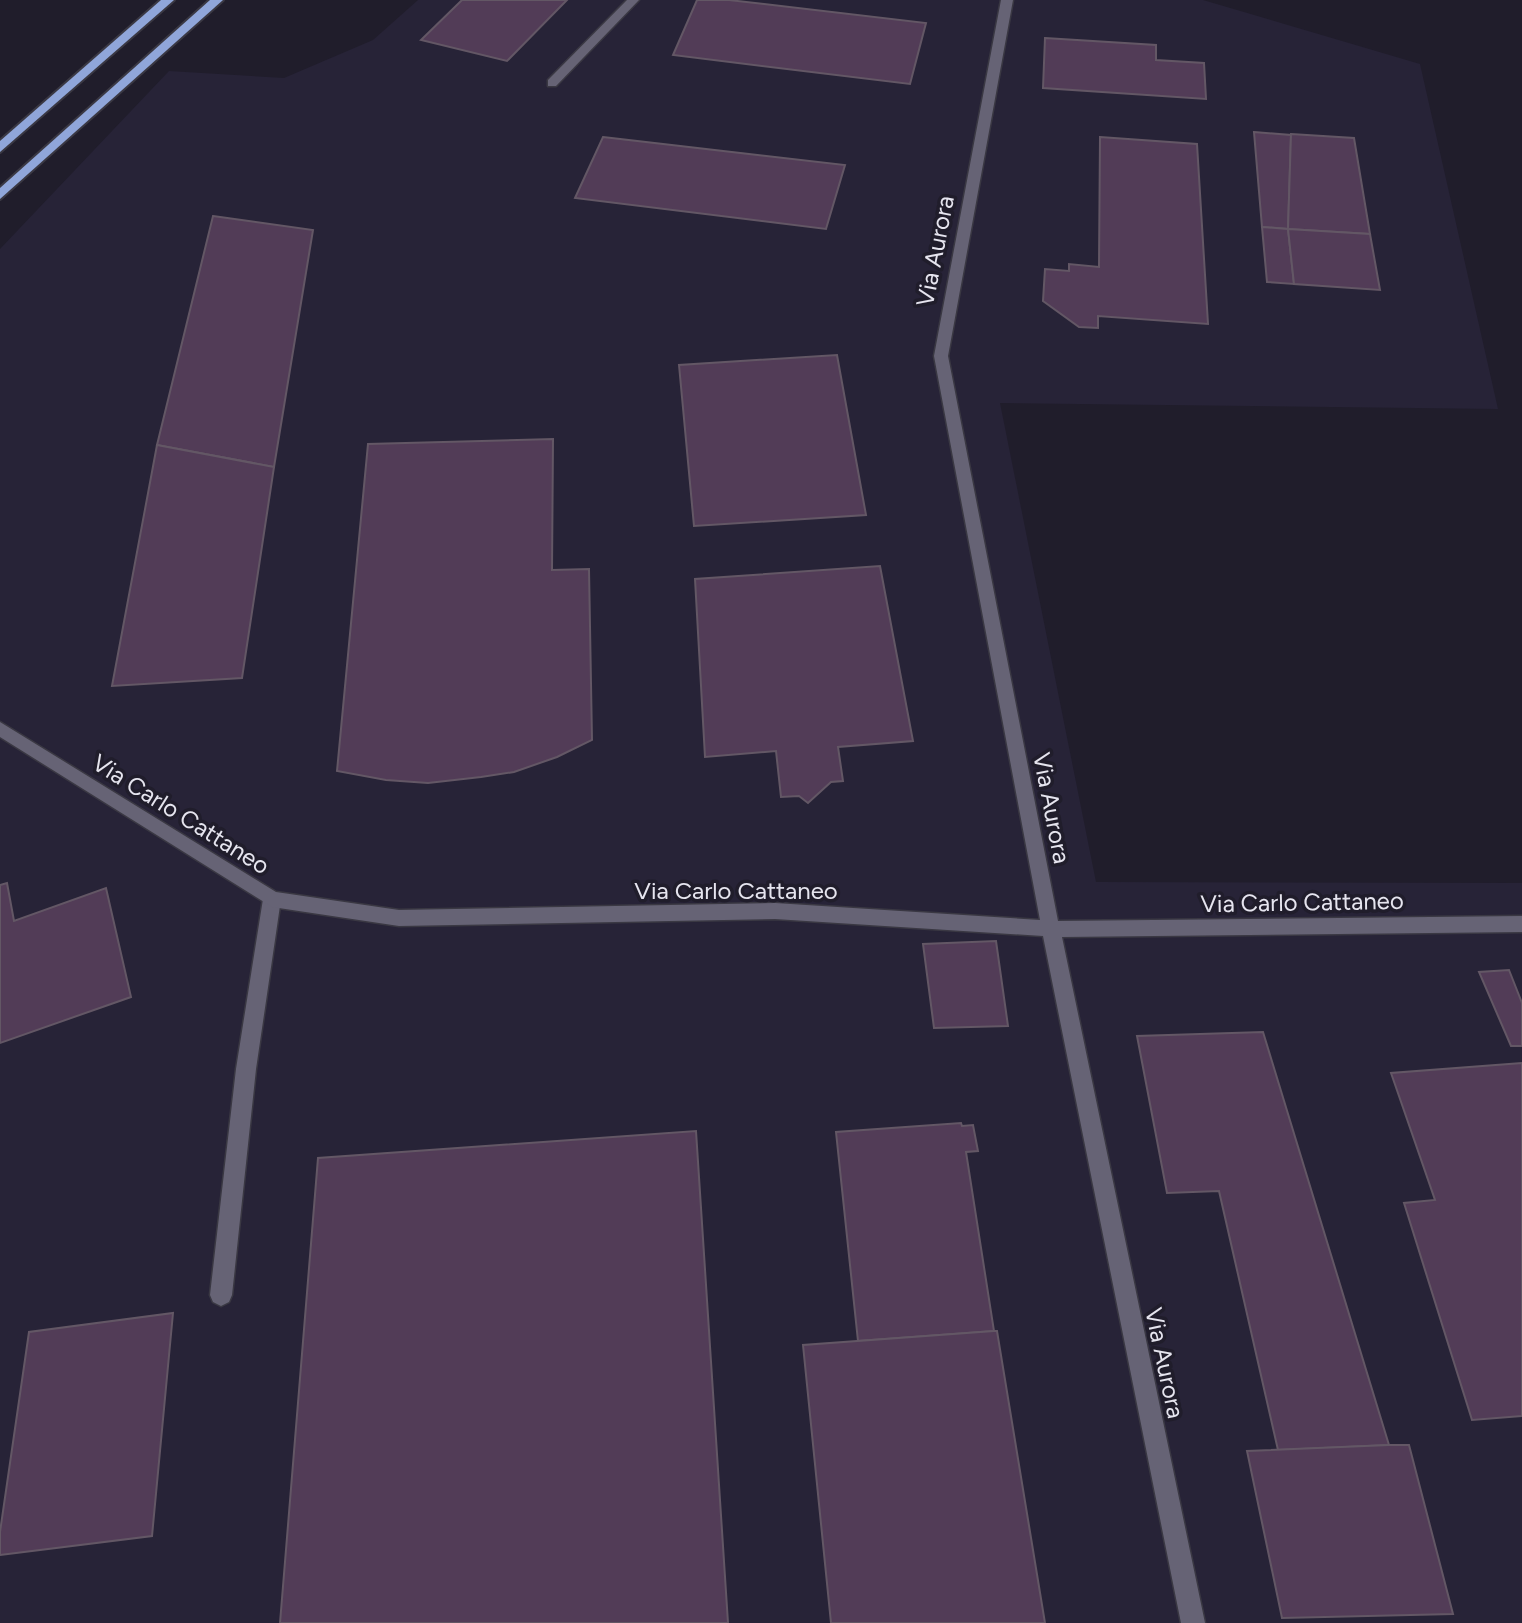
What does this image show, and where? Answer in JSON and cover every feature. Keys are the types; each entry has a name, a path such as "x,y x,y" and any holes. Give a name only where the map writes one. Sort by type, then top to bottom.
{"highway":[{"path":"0,148 168,0"},
{"path":"0,195 217,0"}],"street":[{"path":"552,83 633,0"},
{"name":"Via Aurora","path":"1007,0 941,356 1051,929 1193,1623"},
{"name":"Via Carlo Cattaneo","path":"0,729 272,899 399,918 775,911 1051,929 1522,924"},
{"path":"221,1295 246,1069 272,899"}],"shaded area":[{"path":"418,0 1203,0 1420,64 1498,409 1000,403 1096,882 1522,883 1522,1623 0,1623 0,249 169,71 284,78 373,40"}],"building":[{"path":"462,0 567,0 507,61 421,40"},
{"path":"697,0 729,0 926,23 910,84 673,55"},
{"path":"1045,38 1156,45 1156,60 1204,63 1206,99 1043,88"},
{"path":"1254,132 1291,135 1288,229 1262,227"},
{"path":"1291,134 1354,138 1370,234 1288,229"},
{"path":"603,137 845,165 826,229 575,198"},
{"path":"1100,137 1197,144 1208,324 1098,316 1098,328 1079,327 1043,301 1045,269 1069,271 1069,264 1099,267"},
{"path":"213,216 313,230 274,467 157,445"},
{"path":"1262,227 1288,229 1294,284 1267,282"},
{"path":"1288,229 1370,234 1380,290 1294,284"},
{"path":"837,355 866,515 694,526 679,365"},
{"path":"553,439 552,570 589,569 592,740 557,757 514,772 481,777 428,783 386,780 337,771 368,444"},
{"path":"157,445 274,467 242,678 112,686"},
{"path":"880,566 913,741 838,747 843,781 831,782 808,803 799,796 781,797 776,751 705,757 695,579"},
{"path":"7,883 14,921 106,888 131,997 0,1043 0,885"},
{"path":"996,941 1008,1026 934,1028 923,944"},
{"path":"1509,970 1522,1003 1522,1046 1511,1046 1479,972"},
{"path":"1263,1032 1389,1445 1278,1450 1219,1191 1167,1193 1137,1036"},
{"path":"1522,1063 1522,1416 1472,1420 1404,1203 1435,1200 1391,1073"},
{"path":"961,1123 962,1126 973,1125 978,1151 966,1152 994,1331 858,1341 836,1132"},
{"path":"696,1131 728,1623 280,1623 318,1158"},
{"path":"173,1313 152,1536 0,1555 0,1532 29,1332"},
{"path":"997,1331 1045,1623 831,1623 803,1345"},
{"path":"1409,1445 1453,1614 1282,1618 1247,1451"}]}
